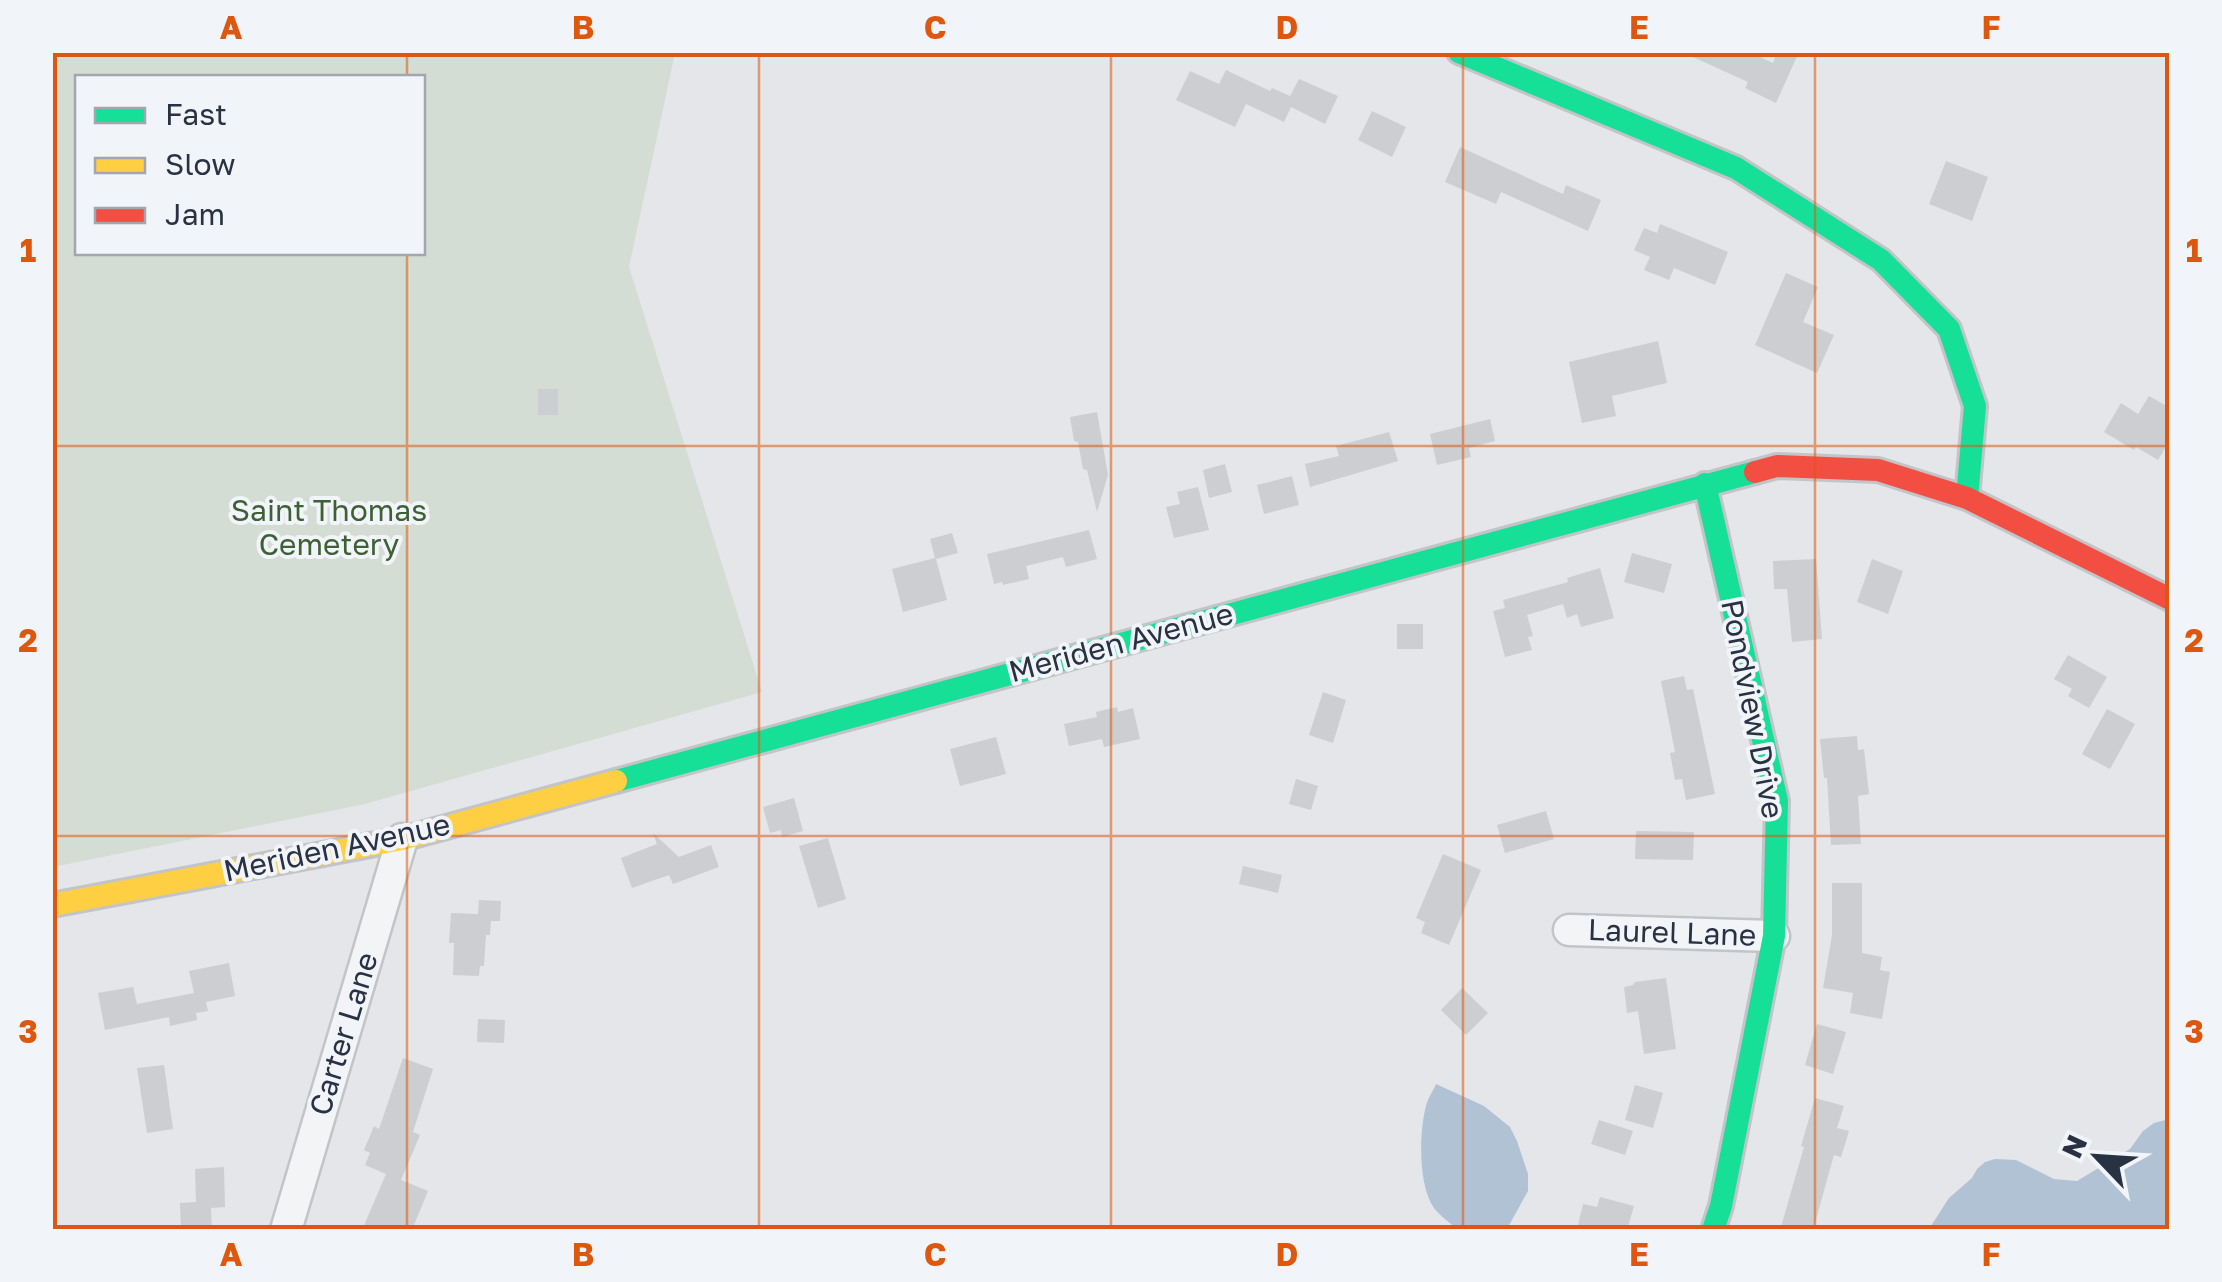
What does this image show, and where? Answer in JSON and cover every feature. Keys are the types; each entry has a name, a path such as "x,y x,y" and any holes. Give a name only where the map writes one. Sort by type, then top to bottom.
{"main road":[{"path":"1460,52 1736,168 1881,260 1949,329 1975,406 1967,498"},
{"name":"Meriden Avenue","path":"52,905 402,839 1777,466 1878,470 1967,498 2170,599"},
{"name":"Pondview Drive","path":"1705,484 1777,801 1774,936 1713,1230"}],"street":[{"name":"Carter Lane","path":"286,1230 402,839"},
{"name":"Laurel Lane","path":"1569,930 1774,936"}],"green space":[{"name":"Saint Thomas Cemetery","path":"53,53 675,53 629,267 762,692 365,804 53,867"}],"water":[{"path":"1436,1084 1484,1106 1510,1127 1517,1141 1528,1174 1528,1191 1507,1229 1457,1229 1436,1211 1429,1198 1421,1158 1422,1130 1427,1103"},
{"path":"2169,1119 2169,1229 1929,1229 1949,1198 1985,1162 2016,1160 2054,1179 2077,1181 2130,1149 2154,1123"}],"building":[{"path":"1682,52 1749,52 1773,63 1777,52 1799,52 1776,103 1745,88 1748,82"},
{"path":"1226,70 1290,96 1299,79 1338,96 1325,124 1291,107 1284,122 1246,104 1235,127 1176,100 1190,71 1219,84"},
{"path":"1372,111 1406,127 1392,157 1358,140"},
{"path":"1460,147 1563,194 1566,185 1601,200 1588,231 1501,192 1496,204 1445,182"},
{"path":"1946,161 1988,177 1972,221 1929,204"},
{"path":"1660,224 1728,252 1715,285 1674,268 1669,280 1644,270 1650,257 1634,250 1644,228 1657,233"},
{"path":"1786,273 1818,287 1803,322 1834,335 1817,373 1755,345"},
{"path":"1658,341 1667,383 1612,396 1616,416 1582,423 1569,362"},
{"path":"538,389 558,389 558,415 538,415"},
{"path":"2149,396 2170,408 2170,440 2158,460 2104,432 2121,403 2138,414"},
{"path":"1097,412 1108,475 1097,512 1070,417"},
{"path":"1490,419 1495,441 1469,448 1471,457 1437,465 1430,434"},
{"path":"1389,432 1398,461 1310,487 1305,464 1339,456 1336,446"},
{"path":"1225,464 1232,492 1209,498 1203,470"},
{"path":"1292,476 1299,505 1264,514 1257,485"},
{"path":"1198,487 1209,530 1174,538 1166,507 1180,504 1177,492"},
{"path":"1089,530 1097,559 1066,567 1063,557 1026,566 1029,579 994,584 987,554"},
{"path":"952,533 958,553 936,559 947,600 903,612 892,569 935,558 930,539"},
{"path":"1632,553 1672,564 1664,593 1624,582"},
{"path":"1816,559 1822,639 1792,642 1787,589 1774,589 1773,561"},
{"path":"1872,559 1903,571 1888,614 1857,602"},
{"path":"1600,568 1614,618 1581,627 1577,614 1567,618 1563,604 1527,615 1532,650 1505,657 1493,611 1505,608 1503,600 1568,582 1567,578"},
{"path":"1397,624 1423,624 1423,649 1397,649"},
{"path":"2068,655 2107,677 2089,708 2068,696 2072,689 2054,679"},
{"path":"1684,676 1687,690 1693,689 1715,794 1686,800 1682,779 1675,780 1670,753 1675,752 1661,681"},
{"path":"1323,692 1346,700 1333,743 1309,735"},
{"path":"1117,707 1118,712 1133,708 1140,739 1104,747 1102,739 1069,746 1064,724 1097,717 1096,712"},
{"path":"2107,709 2135,724 2110,769 2082,754"},
{"path":"1857,736 1858,750 1864,749 1869,794 1858,796 1861,844 1831,845 1820,739"},
{"path":"996,737 1006,774 960,786 950,749"},
{"path":"1296,779 1318,786 1311,810 1289,804"},
{"path":"794,798 803,831 782,837 781,830 770,833 763,807"},
{"path":"1546,811 1554,839 1505,853 1497,825"},
{"path":"1636,831 1694,832 1693,860 1635,859"},
{"path":"653,833 679,857 711,845 719,867 673,884 669,875 632,888 621,858 657,844"},
{"path":"828,838 846,899 818,908 799,846"},
{"path":"1443,854 1481,870 1449,945 1421,933 1425,922 1416,918"},
{"path":"1243,866 1282,875 1278,893 1239,884"},
{"path":"1832,883 1862,883 1862,953 1882,957 1880,970 1890,972 1882,1019 1850,1013 1853,993 1823,988 1832,935"},
{"path":"479,900 501,901 500,921 491,921 479,976 453,975 451,913 478,914"},
{"path":"229,963 235,996 206,1002 208,1011 196,1013 197,1020 170,1026 169,1017 105,1030 98,993 133,987 137,1004 194,993 189,971"},
{"path":"1666,978 1676,1049 1644,1054 1638,1011 1627,1013 1624,987"},
{"path":"1462,988 1488,1013 1466,1035 1441,1010"},
{"path":"478,1019 505,1020 504,1043 477,1042"},
{"path":"1817,1024 1846,1032 1833,1074 1805,1065"},
{"path":"403,1058 433,1069 413,1132 420,1135 401,1180 428,1191 412,1230 362,1230 386,1174 365,1165 370,1153 364,1150 374,1126 379,1129"},
{"path":"164,1065 173,1129 147,1133 137,1068"},
{"path":"1635,1085 1663,1093 1653,1128 1625,1120"},
{"path":"1815,1098 1844,1106 1837,1128 1849,1131 1841,1157 1834,1155 1813,1230 1780,1230 1804,1147 1801,1146"},
{"path":"1599,1120 1633,1131 1625,1155 1591,1144"},
{"path":"224,1167 225,1207 211,1208 212,1230 181,1230 180,1203 196,1202 195,1169"},
{"path":"1600,1197 1634,1206 1627,1230 1595,1230 1578,1225 1583,1204 1597,1207"}],"traffic: fast":[{"path":"1459,52 1736,168 1881,260 1949,329 1975,406 1967,498"},
{"path":"616,781 1755,472"},
{"path":"1705,484 1777,801 1774,936 1713,1230"}],"traffic: slow":[{"path":"52,905 402,839 616,781"}],"traffic: jam":[{"path":"1755,472 1777,466 1878,470 1967,498 2170,599"}]}
